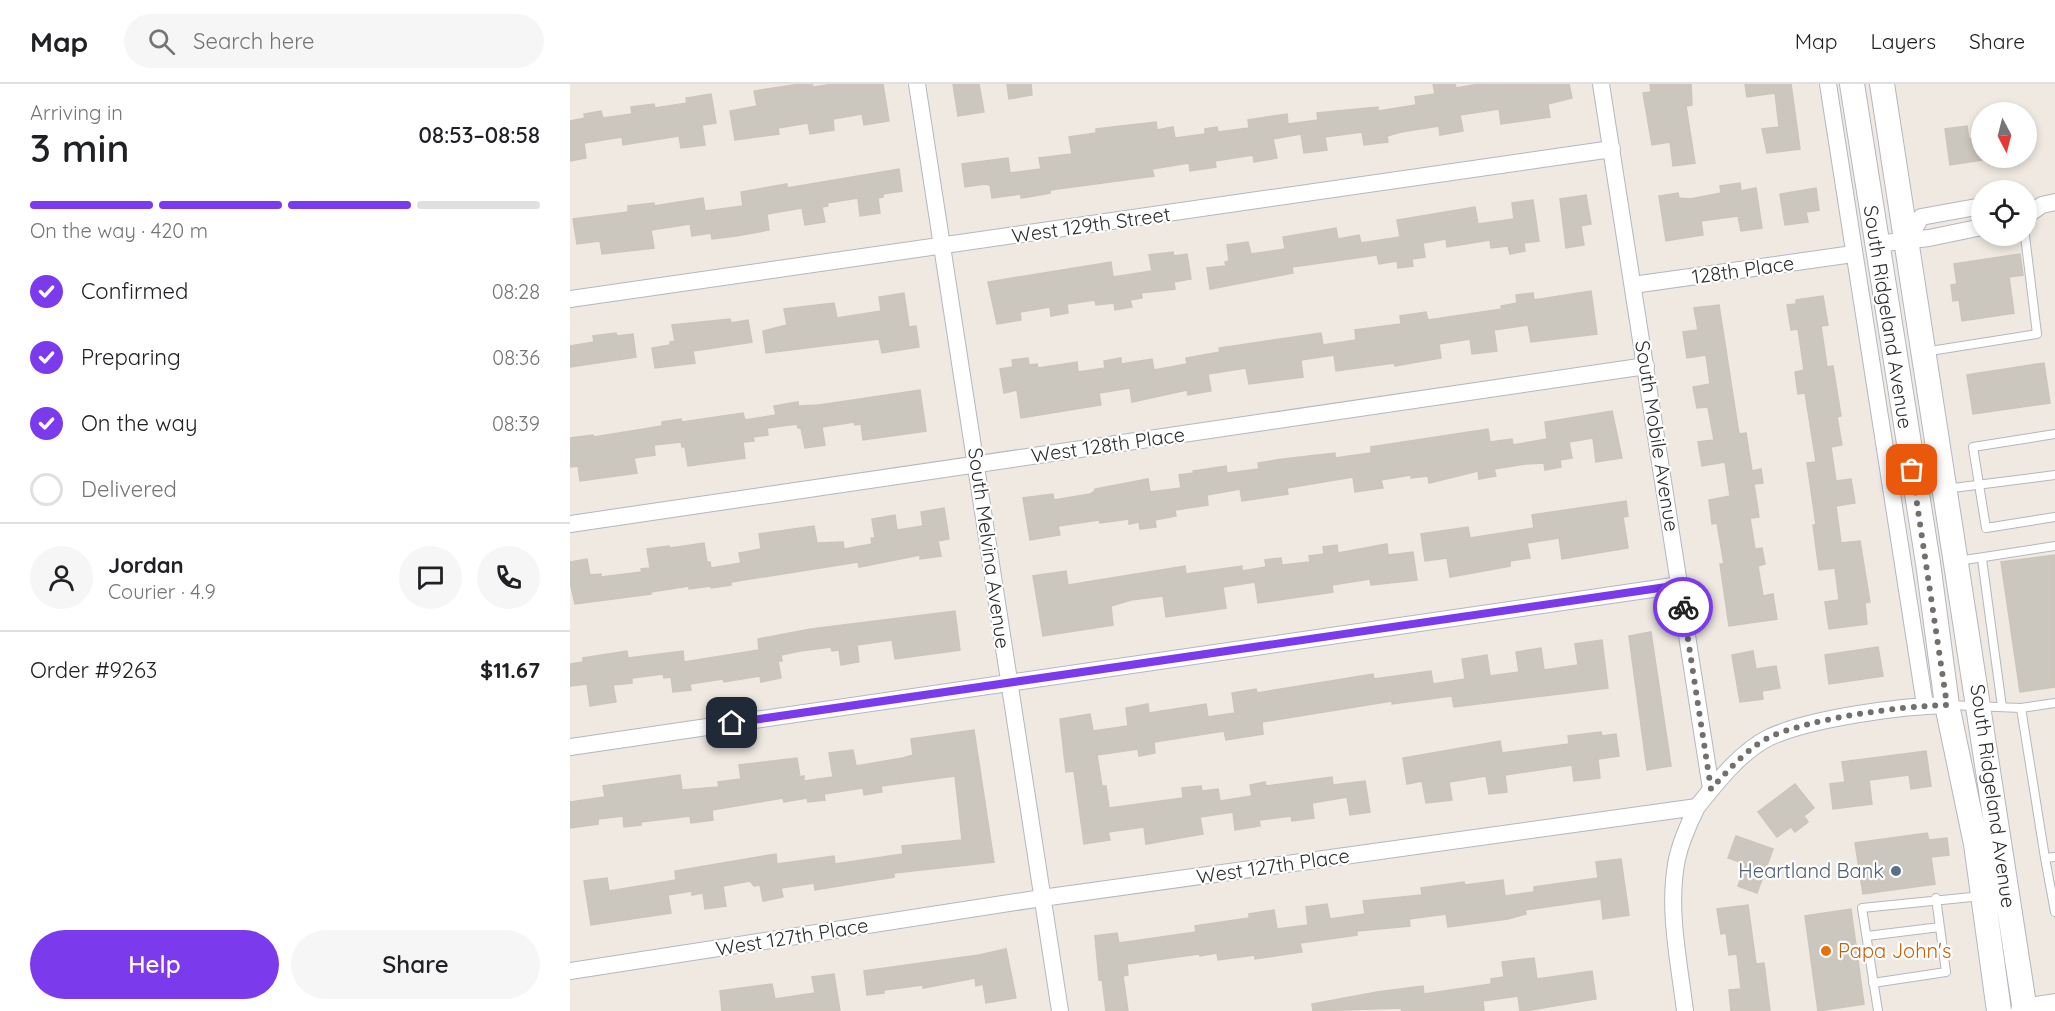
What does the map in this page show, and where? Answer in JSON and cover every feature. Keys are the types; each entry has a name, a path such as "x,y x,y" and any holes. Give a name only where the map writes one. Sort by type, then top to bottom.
{"main road":[{"name":"South Ridgeland Avenue","path":"1852,84 1928,563 1936,705 1976,844 1999,1011"},
{"name":"South Ridgeland Avenue","path":"1882,84 1956,561 1991,707 2024,1011"},
{"path":"2024,1011 2055,1006"}],"street":[{"name":"South Melvina Avenue","path":"917,84 1060,1011"},
{"name":"South Mobile Avenue","path":"1601,84 1647,366 1711,789"},
{"path":"1685,1011 1675,933 1674,882 1678,857 1697,807 1711,789 1732,766 1769,738 1822,722 1936,705 1853,254 1828,84"},
{"name":"West 129th Street","path":"570,299 1612,149"},
{"path":"1908,240 1921,217 1971,208"},
{"path":"1876,244 1971,229"},
{"name":"128th Place","path":"1633,285 1853,254"},
{"name":"West 128th Place","path":"570,524 1647,366"},
{"path":"570,747 1680,585"},
{"name":"West 127th Place","path":"570,971 1042,898 1697,807"}],"lane":[{"path":"1923,352 2037,334 2026,246"},
{"path":"2055,434 1973,447 1986,528 2055,517"},
{"path":"1945,489 2055,475"},
{"path":"1956,561 1982,559 2055,546"},
{"path":"1982,559 1991,707"},
{"path":"1936,705 2021,708 2055,703"},
{"path":"2021,708 2055,912"},
{"path":"2045,858 2055,857"},
{"path":"1878,1011 1862,908 1936,898 1982,896"},
{"path":"1873,983 1946,972 1936,898"},
{"path":"1866,936 1940,927"}],"building":[{"path":"812,84 813,87 834,84 883,84 889,121 864,125 862,114 833,119 834,130 810,134 808,123 778,128 779,134 735,140 730,111 757,106 754,91"},
{"path":"953,84 979,84 984,112 958,116"},
{"path":"1007,84 1031,84 1032,95 1009,99"},
{"path":"1433,84 1455,84 1456,88 1479,84 1569,84 1572,98 1548,104 1550,117 1501,124 1499,109 1460,115 1463,131 1440,135 1439,126 1401,132 1387,136 1388,142 1364,145 1362,132 1325,137 1327,150 1304,153 1301,134 1273,139 1277,158 1254,162 1253,155 1215,161 1216,167 1190,171 1189,163 1152,169 1154,176 1050,190 1050,193 1021,198 1021,194 992,198 990,185 985,184 965,187 962,164 1008,158 1010,173 1041,169 1039,158 1072,154 1069,137 1096,133 1096,129 1156,122 1157,130 1173,127 1175,138 1205,134 1205,129 1217,127 1218,132 1249,128 1248,120 1287,114 1288,124 1318,120 1317,113 1378,107 1378,111 1416,105 1415,97 1435,94"},
{"path":"1650,84 1691,84 1692,105 1686,106 1695,163 1673,166 1670,142 1652,145 1643,93 1651,92"},
{"path":"1745,84 1791,84 1800,149 1767,153 1762,129 1779,127 1775,93 1747,97"},
{"path":"711,94 716,123 702,125 705,145 681,148 679,136 623,145 622,137 584,143 586,158 570,161 570,121 585,118 584,114 601,111 603,118 632,114 631,107 654,104 655,108 687,103 686,98"},
{"path":"1967,126 1969,139 1971,139 1971,162 1950,165 1945,129"},
{"path":"899,169 902,191 883,194 883,197 878,198 880,213 860,216 858,198 827,203 828,206 822,207 825,222 805,225 802,208 767,214 769,230 736,236 712,239 711,233 692,236 690,224 651,230 654,248 602,254 600,241 577,244 573,219 628,212 628,206 654,203 654,206 703,198 705,211 743,206 741,192 787,184 787,188"},
{"path":"1740,183 1741,191 1756,188 1762,228 1741,231 1738,216 1701,221 1703,235 1666,241 1659,196 1678,193 1679,198 1690,199 1721,193 1720,186"},
{"path":"1816,188 1819,210 1806,212 1808,222 1785,225 1780,194"},
{"path":"1586,195 1591,224 1581,226 1584,245 1566,248 1560,199"},
{"path":"1533,200 1539,241 1524,243 1525,251 1510,254 1508,246 1491,248 1490,240 1447,247 1446,239 1423,243 1425,257 1412,259 1413,266 1398,268 1397,261 1379,264 1377,255 1292,267 1293,273 1210,289 1207,268 1226,266 1225,262 1229,261 1227,245 1248,242 1251,254 1285,249 1283,237 1336,228 1338,239 1359,235 1361,243 1400,237 1397,220 1475,207 1478,224 1514,219 1512,203"},
{"path":"1173,252 1174,256 1187,254 1191,279 1174,282 1175,289 1141,293 1142,298 1130,300 1132,307 1115,310 1114,303 1096,305 1095,300 1067,304 1068,313 1051,316 1050,307 1020,312 1021,320 997,324 988,282 1111,262 1113,277 1152,271 1149,255"},
{"path":"2020,254 2023,275 2009,277 2014,313 1962,321 1959,300 1953,301 1951,285 1957,284 1954,264"},
{"path":"1591,291 1597,334 1531,342 1528,325 1494,330 1497,351 1472,354 1470,339 1439,344 1441,358 1395,366 1394,363 1336,371 1334,355 1301,360 1303,377 1249,384 1246,368 1208,374 1211,391 1188,395 1187,390 1132,402 1130,388 1099,393 1101,405 1021,418 1017,390 1004,393 1000,369 1013,367 1012,360 1028,358 1029,365 1037,364 1038,368 1077,362 1078,372 1105,368 1104,361 1121,358 1121,364 1152,359 1154,370 1187,364 1186,358 1220,352 1219,348 1321,333 1323,345 1356,340 1355,330 1401,324 1400,316 1426,312 1428,320 1502,309 1501,306 1517,303 1516,295 1533,293 1534,300"},
{"path":"904,293 909,327 916,326 919,347 882,353 879,339 766,353 763,331 787,325 784,309 834,303 837,318 881,311 879,297"},
{"path":"1823,296 1828,325 1821,326 1827,367 1833,366 1841,416 1837,417 1842,445 1831,447 1836,481 1851,479 1855,503 1836,506 1841,543 1860,541 1870,602 1865,603 1867,624 1829,629 1825,602 1839,600 1835,568 1819,570 1813,525 1816,525 1807,463 1816,462 1805,393 1798,394 1795,372 1804,370 1798,329 1791,330 1787,305 1796,304 1796,300"},
{"path":"1719,305 1739,434 1746,433 1752,471 1761,469 1763,483 1754,484 1759,517 1750,518 1755,549 1762,548 1765,564 1758,566 1763,596 1773,594 1777,619 1729,626 1720,564 1724,564 1717,523 1712,524 1709,500 1730,496 1725,462 1702,466 1698,442 1714,440 1708,407 1697,408 1693,387 1710,384 1706,355 1687,358 1683,332 1698,330 1694,308"},
{"path":"730,319 731,323 748,320 752,342 693,351 695,363 655,368 652,348 670,345 670,342 675,341 672,325"},
{"path":"616,333 617,336 633,334 636,357 570,367 570,346 594,342 593,336"},
{"path":"2044,363 2050,403 1973,414 1967,375"},
{"path":"920,390 926,431 863,440 861,424 855,425 854,422 822,427 825,445 805,448 801,428 798,428 797,424 767,428 768,435 753,437 754,441 743,442 745,458 688,466 685,447 682,447 681,442 654,445 655,455 634,458 637,473 580,481 578,466 570,467 570,438 593,435 594,437 662,426 662,422 681,419 682,422 743,413 745,420 776,415 774,406 798,402 798,406 819,405"},
{"path":"1612,411 1622,458 1596,462 1593,438 1569,442 1572,458 1560,460 1561,467 1545,470 1544,463 1525,464 1494,469 1496,476 1479,479 1478,471 1429,483 1428,476 1411,478 1411,475 1381,480 1383,488 1355,492 1353,477 1287,488 1288,494 1242,501 1240,489 1207,495 1208,505 1175,510 1176,516 1155,520 1156,527 1140,529 1139,522 1129,524 1129,519 1100,523 1099,520 1058,526 1060,535 1030,540 1023,498 1053,494 1054,500 1090,494 1095,489 1148,479 1150,492 1181,488 1179,475 1194,473 1193,471 1226,466 1227,473 1259,469 1258,463 1335,453 1335,458 1371,453 1371,447 1488,429 1490,442 1512,439 1513,445 1547,439 1545,422"},
{"path":"1626,501 1628,516 1623,517 1628,548 1562,559 1559,538 1527,543 1530,558 1510,561 1510,566 1450,577 1447,558 1425,561 1421,534 1468,527 1470,538 1534,528 1532,515"},
{"path":"944,508 949,539 938,541 941,556 920,559 920,555 859,567 858,562 731,582 731,585 711,588 711,586 689,589 689,586 651,592 651,594 575,604 570,582 570,562 587,559 590,575 601,574 601,577 642,572 641,569 650,568 647,549 704,543 707,562 710,562 711,568 741,563 739,553 761,549 759,534 814,526 817,543 843,542 844,549 872,544 871,538 875,538 872,519 895,515 897,530 923,526 921,512"},
{"path":"1387,544 1388,555 1413,552 1417,580 1371,585 1370,579 1332,585 1333,592 1258,603 1255,582 1223,587 1226,608 1166,617 1163,596 1131,600 1111,606 1113,625 1043,636 1033,576 1066,571 1068,585 1185,566 1186,574 1242,566 1242,571 1266,567 1265,560 1281,558 1282,565 1310,562 1309,556 1324,554 1323,547 1337,545 1338,553"},
{"path":"2055,555 2055,687 2020,692 2001,562"},
{"path":"955,611 960,650 895,659 892,640 857,645 859,662 841,665 839,650 832,651 831,647 800,651 781,655 782,661 778,661 781,678 761,682 760,676 724,682 723,679 690,684 691,690 673,692 671,677 664,678 663,674 632,678 632,683 613,685 616,702 590,706 587,684 570,686 570,664 583,662 583,658 627,651 628,658 683,651 684,662 759,650 758,639 811,629"},
{"path":"1651,632 1671,766 1647,770 1629,636"},
{"path":"1602,640 1608,688 1454,707 1452,696 1392,704 1392,701 1262,722 1263,734 1226,740 1224,731 1154,742 1155,753 1139,756 1138,749 1097,755 1102,786 1106,786 1109,808 1183,798 1182,788 1201,786 1202,791 1218,789 1220,801 1252,796 1250,785 1265,782 1266,786 1332,777 1333,785 1365,781 1370,812 1350,815 1347,797 1312,803 1314,818 1292,821 1291,816 1259,820 1260,826 1235,830 1233,812 1200,817 1203,834 1146,844 1144,827 1108,832 1110,840 1084,844 1074,771 1066,772 1060,719 1090,714 1093,731 1128,726 1126,708 1148,704 1149,713 1206,704 1208,717 1235,713 1232,693 1256,689 1257,693 1373,674 1374,679 1431,671 1433,684 1465,679 1462,659 1487,655 1490,676 1519,672 1516,652 1541,648 1544,670 1578,665 1575,644"},
{"path":"1878,647 1883,676 1829,684 1825,655"},
{"path":"1753,651 1756,669 1776,666 1780,688 1762,691 1763,699 1740,702 1732,655"},
{"path":"974,730 994,862 894,873 894,877 815,890 814,883 781,888 783,897 763,901 760,885 754,886 750,881 723,886 726,906 705,909 703,893 692,895 692,891 668,895 671,913 591,925 584,881 607,878 609,891 676,880 675,871 776,854 777,864 834,856 835,864 903,854 902,846 962,840 955,776 881,786 882,792 864,795 863,788 824,794 825,800 808,802 807,798 784,802 783,798 712,810 713,820 691,823 690,816 641,822 641,825 624,827 623,816 598,819 598,824 570,828 570,802 605,797 603,786 680,775 682,790 719,787 718,782 741,779 739,765 797,758 800,777 804,776 804,781 833,777 829,753 853,750 856,766 913,755 911,739"},
{"path":"1601,732 1602,736 1616,734 1619,756 1598,759 1600,778 1574,781 1572,765 1505,775 1507,792 1489,794 1486,776 1449,782 1452,800 1426,803 1422,781 1407,784 1403,758 1500,741 1502,753 1569,744 1568,736"},
{"path":"1926,751 1931,786 1911,789 1909,775 1869,780 1872,804 1833,809 1830,784 1845,782 1842,762"},
{"path":"1795,784 1814,808 1804,816 1808,822 1795,832 1791,827 1777,837 1758,812"},
{"name":"Heartland Bank","path":"1927,833 1929,840 1947,838 1949,855 1931,857 1935,884 1863,894 1855,843"},
{"path":"1736,836 1773,849 1757,893 1738,886 1746,864 1728,858"},
{"path":"1621,859 1629,915 1603,919 1601,899 1525,910 1526,914 1508,919 1448,927 1446,914 1409,919 1410,926 1357,931 1357,935 1300,943 1302,952 1255,959 1255,955 1218,960 1217,953 1200,956 1199,954 1127,964 1128,975 1123,976 1128,1011 1106,1011 1102,979 1099,980 1095,936 1117,933 1119,943 1196,932 1195,926 1249,918 1249,914 1274,910 1277,929 1308,925 1306,907 1327,904 1330,919 1365,914 1363,901 1422,895 1421,888 1464,882 1465,885 1503,880 1505,896 1534,892 1534,887 1598,878 1596,862"},
{"path":"1748,905 1756,964 1764,963 1770,1011 1731,1011 1729,990 1741,989 1737,954 1729,955 1726,933 1721,934 1717,909"},
{"path":"1851,909 1864,1004 1818,1011 1805,916"},
{"path":"1006,949 1016,998 986,1003 983,984 976,986 975,978 923,988 923,985 884,990 884,993 867,995 864,971"},
{"path":"1534,958 1537,979 1592,971 1596,999 1525,1011 1520,1011 1518,996 1483,1001 1484,1011 1402,1011 1401,1008 1313,1011 1312,1004 1377,992 1423,986 1424,994 1491,984 1491,979 1504,977 1502,962"},
{"path":"834,974 840,1011 722,1011 720,991 772,984 775,999 815,993 812,977"}],"way so far":[{"path":"1683,607 1711,789 1732,766 1769,738 1831,720 1925,705 1947,705 1928,563 1912,470"}],"place":[{"name":"Heartland Bank","path":"1896,871"},
{"name":"Papa John's","path":"1826,951"}],"route":[{"path":"732,723 1680,585 1683,607"}]}
